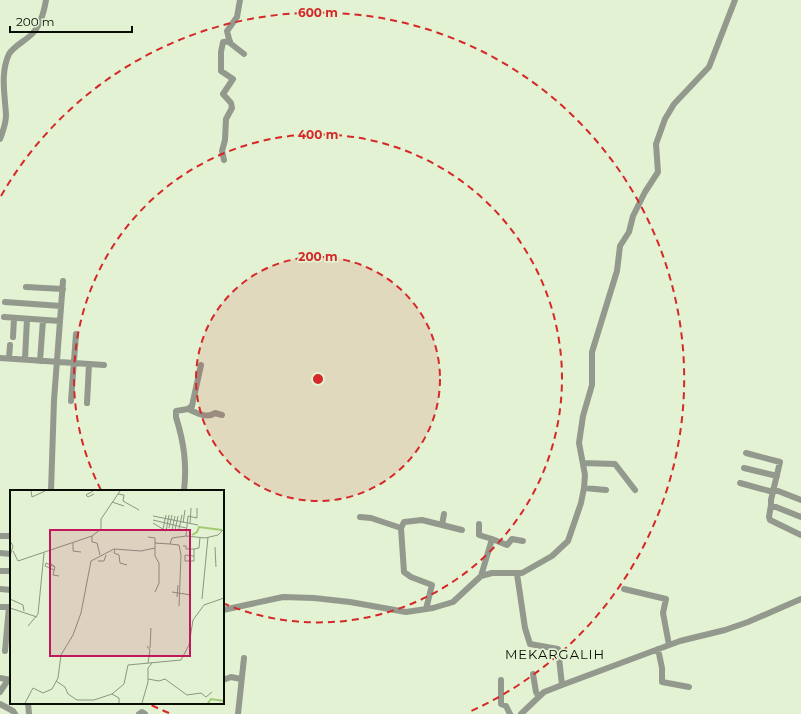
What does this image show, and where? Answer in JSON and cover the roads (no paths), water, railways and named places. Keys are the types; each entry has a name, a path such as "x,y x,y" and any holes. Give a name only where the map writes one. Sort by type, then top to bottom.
{"street":[{"path":"0,139 4,130 6,116 2,87 7,59 11,52 33,33 44,14 46,0"},
{"path":"240,0 237,17 227,29 230,41 244,54"},
{"path":"480,576 492,573 517,574 552,556 568,541 581,503 584,488 585,475 579,443 583,416 592,385 592,352 618,271 620,246 629,232 633,216 645,192 658,172 656,144 665,120 674,104 708,68 736,0"},
{"path":"224,160 222,151 225,140 226,119 232,108 231,103 223,94 233,80 221,70 221,52 223,42 230,41"},
{"path":"51,490 57,362 63,281"},
{"path":"26,287 62,289"},
{"path":"5,302 61,306"},
{"path":"4,317 60,321"},
{"path":"13,337 14,318"},
{"path":"25,360 27,319"},
{"path":"40,360 43,320"},
{"path":"71,401 76,334"},
{"path":"9,358 10,346"},
{"path":"0,358 104,365"},
{"path":"87,403 90,364"},
{"path":"188,410 192,406 194,388 199,378 201,365"},
{"path":"184,490 186,457 176,417 178,410 188,410 206,416 210,416 215,413 222,415"},
{"path":"746,454 780,462 773,490 769,517 770,520 801,535"},
{"path":"582,463 615,464 635,490"},
{"path":"744,468 777,476"},
{"path":"740,483 773,490 801,500"},
{"path":"584,488 606,490"},
{"path":"771,505 801,517"},
{"path":"442,525 444,514"},
{"path":"360,517 371,518 401,528"},
{"path":"426,609 432,585 411,577 404,572 401,528 404,522 420,520 462,530"},
{"path":"479,524 478,535 507,544 512,539 523,541"},
{"path":"224,610 283,597 314,598 350,602 382,606 406,612 443,606 453,602 480,576 492,539"},
{"path":"0,553 10,554"},
{"path":"517,574 525,628 530,644 558,649 562,685"},
{"path":"624,589 666,599 663,613 669,645"},
{"path":"521,714 544,692 669,645 748,622 801,599"},
{"path":"0,607 10,607 5,651"},
{"path":"658,649 662,668 662,682 688,687"},
{"path":"238,714 244,658"},
{"path":"533,674 536,692 539,696"},
{"path":"224,680 231,677 241,679"},
{"path":"0,678 10,680 0,692"},
{"path":"501,680 501,704 506,706 510,714"},
{"path":"0,704 13,711 15,714"},
{"path":"28,704 29,714"},
{"path":"139,714 142,712 145,714"}],"district":[{"name":"MEKARGALIH","path":"555,654"}]}
